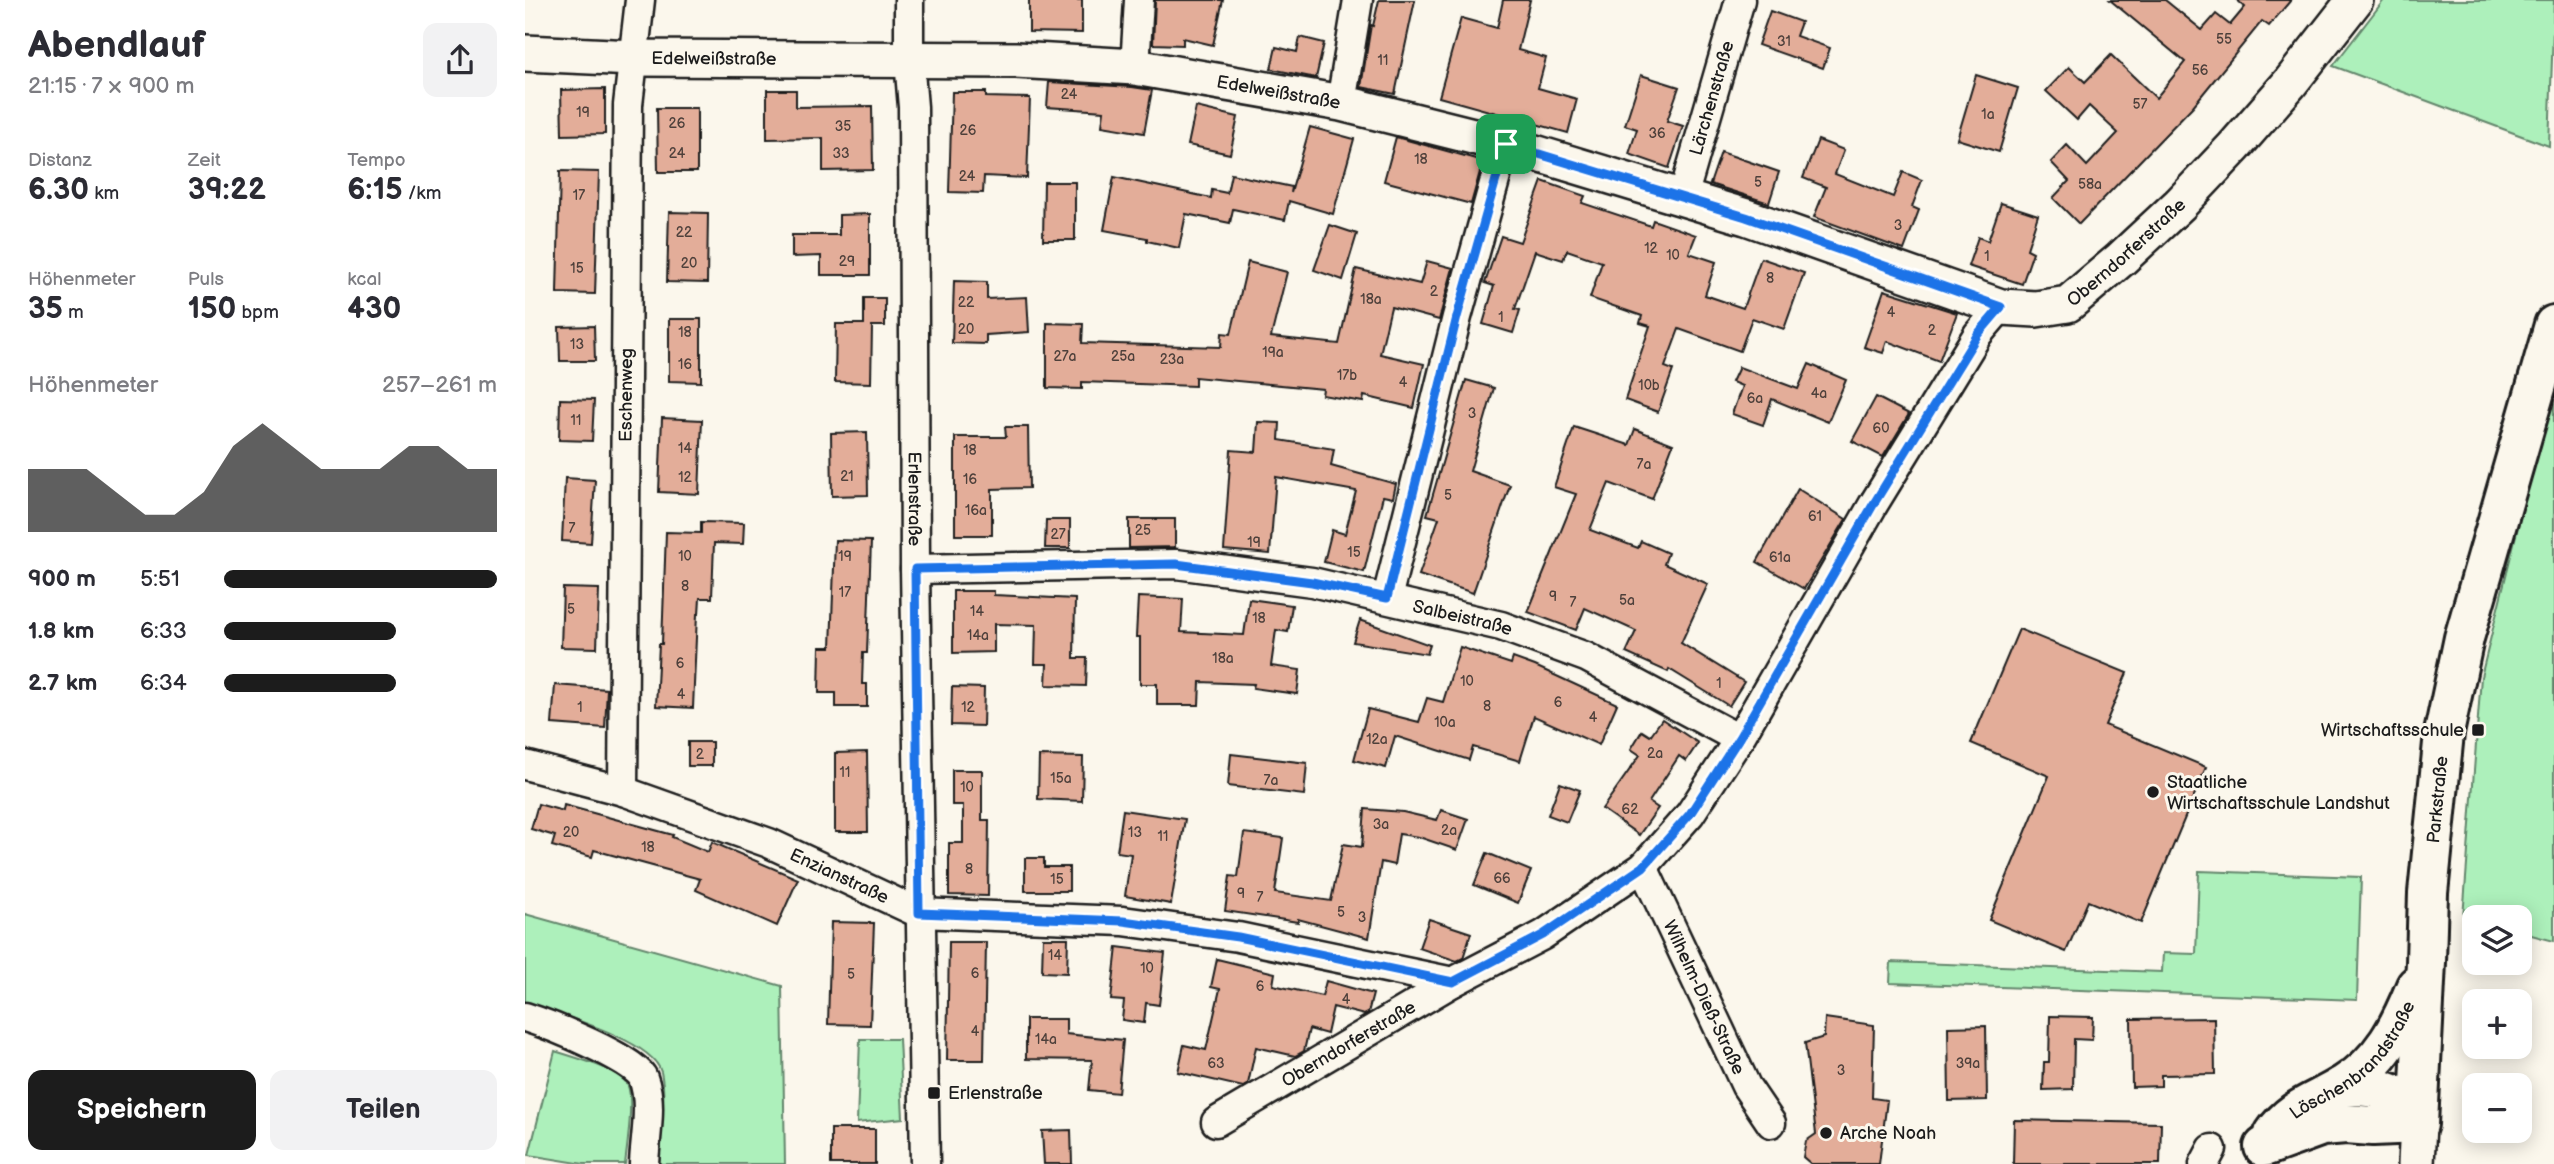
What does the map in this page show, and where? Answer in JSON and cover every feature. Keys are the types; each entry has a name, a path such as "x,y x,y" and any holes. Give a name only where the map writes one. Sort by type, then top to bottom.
{"main road":[{"name":"Parkstraße","path":"2418,1116 2428,893 2440,765 2456,672 2554,325"},
{"name":"Löschenbrandstraße","path":"2258,1156 2279,1126 2301,1106 2341,1087 2368,1068 2381,1054 2400,1025 2426,962"},
{"path":"2341,1087 2355,1086 2397,1094 2418,1116"},
{"name":"Löschenbrandstraße","path":"2258,1156 2322,1126 2373,1126 2418,1116"}],"street":[{"name":"Eschenweg","path":"623,791 628,105 641,0"},
{"name":"Erlenstraße","path":"909,0 909,60 913,107 919,913 925,1164"},
{"path":"1135,67 1139,0"},
{"path":"1341,103 1358,0"},
{"name":"Lärchenstraße","path":"1683,197 1740,0"},
{"name":"Oberndorferstraße","path":"1216,1122 1453,982 1543,935 1643,867 1690,814 1739,738 1873,505 1978,334 2001,307 2036,309 2068,304 2121,259 2180,204 2234,148 2290,83 2355,0"},
{"name":"Edelweißstraße","path":"525,53 634,58 1016,60 1135,67 1341,103 1506,144 1683,197 2001,307"},
{"path":"1387,598 1457,317 1506,144"},
{"name":"Salbeistraße","path":"915,569 1176,564 1312,582 1501,626 1586,657 1739,738"},
{"name":"Enzianstraße","path":"525,765 623,791 769,843 919,913 1123,921 1238,937 1453,982"},
{"name":"Wilhelm-Dieß-Straße","path":"1643,867 1746,1086 1771,1123"},
{"path":"525,1017 615,1055 642,1075 647,1096 644,1164"},
{"name":"Parkstraße","path":"2416,1164 2418,1116"}],"green space":[{"path":"2384,0 2554,0 2549,146 2333,66"},
{"path":"2554,381 2554,941 2532,935 2532,905 2464,905 2481,677"},
{"path":"2199,871 2361,877 2357,1000 1890,983 1891,962 2162,972 2163,953 2196,954"},
{"path":"525,914 782,986 785,1164 659,1164 663,1105 661,1072 654,1060 622,1039 525,1003"},
{"path":"860,1039 899,1039 903,1118 857,1123"},
{"path":"555,1051 606,1069 624,1080 628,1086 630,1113 625,1164 584,1164 529,1155"}],"building":[{"path":"1029,0 1082,0 1082,33 1029,32"},
{"path":"1155,0 1223,0 1213,45 1183,38 1183,45 1153,44"},
{"path":"1379,0 1415,0 1395,94 1361,87 1371,25 1373,26"},
{"path":"1503,0 1530,0 1518,50 1546,58 1538,88 1577,99 1568,133 1439,97 1461,18 1497,28"},
{"path":"2110,0 2165,0 2202,30 2216,14 2230,25 2245,7 2237,0 2291,0 2269,26 2262,21 2193,106 2079,224 2053,198 2069,181 2051,162 2067,145 2087,166 2118,133 2089,106 2077,120 2046,91 2069,67 2085,82 2111,55 2156,98 2185,62"},
{"path":"1770,11 1801,22 1796,36 1830,48 1823,68 1758,45"},
{"path":"1300,37 1324,43 1316,78 1271,69 1276,47 1297,52"},
{"path":"1641,75 1679,87 1667,121 1683,126 1669,168 1629,154 1637,129 1625,125"},
{"path":"1976,75 2018,88 1999,152 1957,139"},
{"path":"1049,82 1152,90 1144,133 1102,126 1104,111 1047,107"},
{"path":"605,89 605,134 562,135 561,90"},
{"path":"767,90 796,90 796,107 872,106 873,170 823,171 823,138 767,139"},
{"path":"952,92 986,92 986,97 1030,98 1027,178 984,176 983,193 949,192"},
{"path":"1196,107 1238,117 1230,154 1188,145"},
{"path":"657,108 697,108 697,172 658,172"},
{"path":"1310,127 1354,139 1333,214 1289,201 1285,220 1233,209 1230,223 1186,214 1179,248 1147,241 1147,238 1104,230 1114,177 1211,198 1212,190 1227,193 1231,174 1292,187 1291,193"},
{"path":"1396,137 1483,161 1471,204 1384,181"},
{"path":"1818,140 1844,150 1835,174 1893,197 1903,172 1922,180 1912,207 1919,210 1904,250 1814,217 1826,187 1803,178"},
{"path":"1721,152 1779,172 1769,203 1710,184"},
{"path":"560,171 599,172 595,294 557,293"},
{"path":"1542,181 1585,196 1582,203 1651,226 1653,220 1696,235 1689,253 1716,262 1705,295 1743,308 1761,258 1804,273 1784,329 1752,318 1740,351 1679,329 1665,367 1673,370 1658,412 1625,400 1650,326 1640,323 1642,316 1590,298 1602,262 1567,250 1563,260 1535,251 1515,309 1520,310 1513,333 1483,324 1494,286 1485,283 1501,236 1520,242"},
{"path":"1044,182 1075,182 1075,240 1043,240"},
{"path":"2001,203 2038,215 2027,249 2033,252 2022,284 1968,266 1978,237 1988,241"},
{"path":"669,212 708,213 707,283 667,282"},
{"path":"870,214 870,275 821,275 821,256 792,257 792,235 839,235 839,215"},
{"path":"1330,225 1357,234 1343,280 1314,270"},
{"path":"1427,261 1453,268 1439,320 1391,307 1380,354 1424,364 1414,408 1364,396 1363,402 1322,395 1323,389 1195,377 1195,386 1082,382 1082,389 1047,388 1047,323 1083,324 1082,343 1221,347 1222,333 1231,334 1248,262 1287,272 1271,337 1339,344 1356,269 1420,284"},
{"path":"954,281 987,282 987,299 1027,297 1029,332 986,335 986,344 952,343"},
{"path":"1884,290 1957,313 1939,361 1887,341 1883,353 1864,347"},
{"path":"864,298 885,298 885,326 872,326 871,383 835,382 836,324 864,324"},
{"path":"669,319 701,319 701,382 669,381"},
{"path":"594,326 595,361 560,361 559,327"},
{"path":"1809,364 1846,380 1828,422 1772,399 1763,425 1732,414 1742,386 1732,382 1739,367 1798,389"},
{"path":"1466,380 1494,388 1470,471 1510,485 1473,593 1419,575 1439,518 1427,515"},
{"path":"1876,397 1909,414 1883,457 1852,441"},
{"path":"560,399 594,400 592,441 559,440"},
{"path":"662,418 702,420 699,494 659,492"},
{"path":"1258,422 1280,423 1279,440 1334,449 1331,466 1396,484 1393,498 1383,496 1364,572 1324,562 1332,530 1345,534 1356,491 1276,477 1270,554 1224,550 1231,450 1256,452"},
{"path":"1005,427 1028,427 1029,488 992,489 992,535 955,535 955,437 1006,437"},
{"path":"1574,427 1629,445 1635,429 1673,444 1652,499 1609,483 1590,530 1638,548 1641,541 1668,553 1664,564 1708,584 1681,643 1744,682 1729,706 1669,669 1668,672 1626,653 1636,631 1585,608 1576,630 1528,612 1576,494 1554,487"},
{"path":"867,432 868,495 832,496 831,433"},
{"path":"565,478 595,480 591,543 562,541"},
{"path":"1798,489 1846,519 1804,589 1757,562"},
{"path":"1129,519 1175,519 1175,547 1129,548"},
{"path":"1046,520 1070,520 1070,548 1045,548"},
{"path":"701,522 744,523 743,544 714,543 712,598 700,598 697,614 693,708 656,706 659,644 662,644 666,532 701,533"},
{"path":"835,540 871,541 867,653 863,653 862,684 867,684 867,707 836,707 836,693 819,693 820,647 831,647"},
{"path":"563,588 599,589 597,648 561,647"},
{"path":"953,591 994,591 994,595 1075,599 1074,658 1087,658 1086,686 1046,685 1047,664 1035,664 1036,625 994,624 994,652 953,653"},
{"path":"1138,597 1183,599 1181,632 1244,635 1249,599 1292,605 1288,632 1276,630 1271,666 1300,670 1297,694 1253,688 1254,684 1200,682 1199,705 1157,705 1157,684 1140,684 1140,637 1136,637"},
{"path":"1360,620 1430,645 1427,654 1353,642"},
{"name":"Staatliche Wirtschaftsschule Landshut","path":"2019,629 2127,673 2105,725 2206,767 2141,923 2088,901 2066,952 1989,920 2049,776 1971,743"},
{"path":"1460,647 1511,664 1513,658 1617,704 1599,745 1534,716 1520,761 1473,747 1469,760 1395,736 1386,768 1354,760 1368,709 1419,722 1427,698 1443,702"},
{"path":"555,685 607,689 605,728 552,724"},
{"path":"952,687 984,688 983,726 951,725"},
{"path":"1662,719 1698,743 1686,761 1679,756 1649,802 1658,808 1639,835 1602,809 1640,755 1631,749 1642,731 1650,736"},
{"path":"688,742 712,742 712,766 688,766"},
{"path":"867,752 868,832 835,832 835,753"},
{"path":"1231,754 1307,763 1304,795 1228,786"},
{"path":"1039,756 1083,757 1082,801 1038,799"},
{"path":"952,770 982,770 982,820 989,820 988,896 949,895 949,843 963,843 963,805 952,805"},
{"path":"1560,783 1580,790 1567,822 1548,815"},
{"path":"538,804 563,811 564,805 673,835 672,837 708,852 712,842 798,879 777,926 696,890 700,879 594,850 592,857 552,846 555,836 531,829"},
{"path":"1365,809 1403,812 1437,820 1441,810 1468,819 1457,850 1419,837 1399,834 1394,865 1381,862 1369,938 1298,919 1298,922 1225,911 1230,876 1238,877 1244,833 1283,838 1275,893 1331,901 1343,844 1362,847"},
{"path":"1123,810 1185,819 1171,904 1125,896 1131,854 1117,852"},
{"path":"1487,853 1531,871 1518,903 1474,885"},
{"path":"1025,858 1044,858 1044,867 1069,867 1069,891 1025,891"},
{"path":"1429,919 1471,933 1463,958 1457,961 1419,948"},
{"path":"831,922 874,923 870,1025 828,1024"},
{"path":"1043,938 1068,938 1067,973 1042,972"},
{"path":"949,942 986,942 984,1060 947,1060"},
{"path":"1117,947 1165,953 1159,1005 1146,1003 1144,1023 1122,1020 1124,1001 1111,1000"},
{"path":"1217,959 1275,973 1273,985 1322,996 1326,981 1373,994 1368,1013 1364,1015 1333,1007 1327,1034 1309,1029 1304,1051 1295,1056 1256,1047 1248,1084 1243,1087 1178,1072 1184,1045 1206,1050 1220,989 1211,987"},
{"path":"2050,1016 2093,1017 2092,1040 2074,1039 2073,1089 2043,1090 2044,1062 2049,1062"},
{"path":"1825,1018 1874,1025 1872,1098 1887,1100 1879,1164 1811,1164 1803,1157 1806,1141 1816,1134 1805,1043 1824,1037"},
{"path":"2214,1018 2215,1074 2161,1075 2161,1086 2132,1087 2131,1019"},
{"path":"1026,1019 1066,1019 1066,1034 1123,1040 1118,1093 1089,1090 1092,1060 1026,1059"},
{"path":"1986,1026 1987,1100 1949,1101 1948,1027"},
{"path":"2014,1120 2161,1123 2160,1164 2013,1164"},
{"path":"831,1129 875,1129 875,1164 831,1164"},
{"path":"1071,1130 1072,1164 1044,1164 1042,1131"}],"place":[{"name":"Wirtschaftsschule","path":"2478,730"},
{"name":"Staatliche Wirtschaftsschule Landshut","path":"2153,792"},
{"name":"Erlenstraße","path":"934,1093"},
{"name":"Arche Noah","path":"1826,1133"}],"route":[{"path":"1506,144 1746,217 2001,307 1978,334 1873,505 1739,738 1690,814 1643,867 1543,935 1453,982 1238,937 1123,921 919,913 915,569 1176,564 1312,582 1387,598 1457,317 1506,144"}]}
